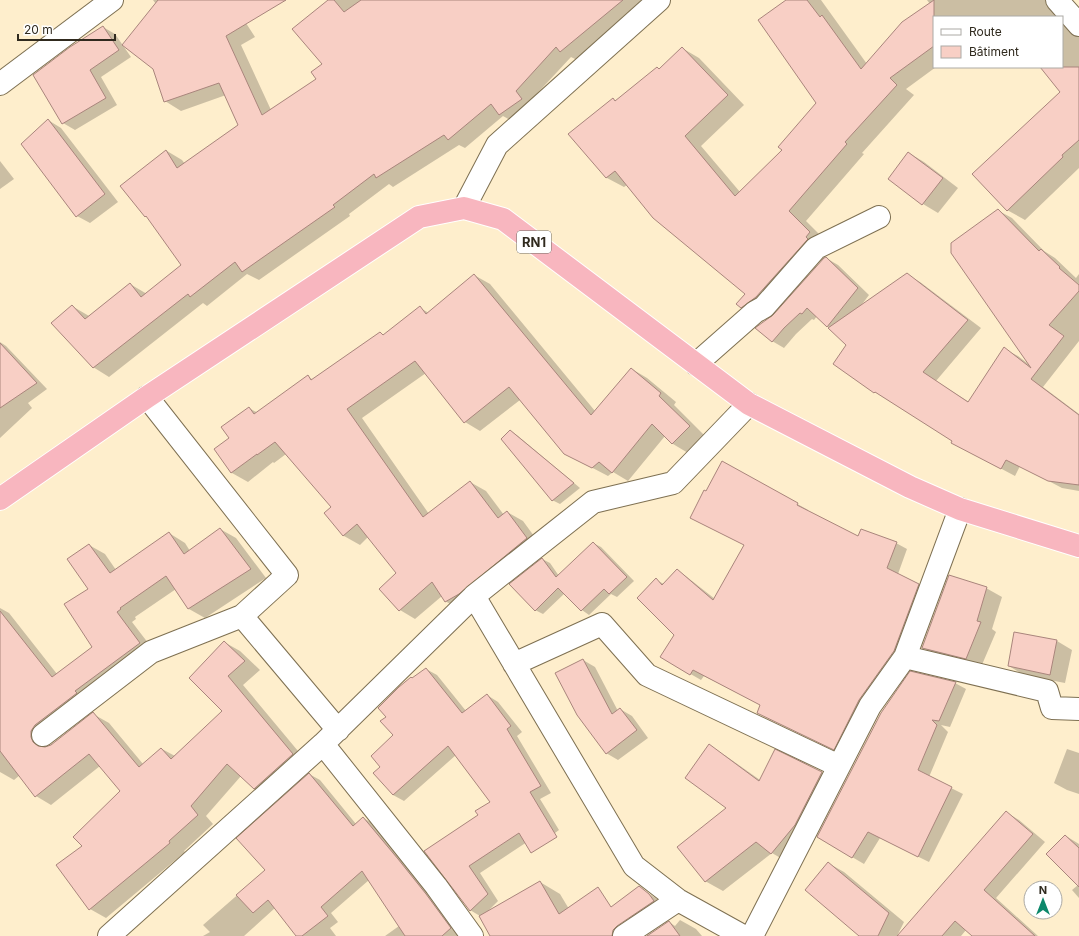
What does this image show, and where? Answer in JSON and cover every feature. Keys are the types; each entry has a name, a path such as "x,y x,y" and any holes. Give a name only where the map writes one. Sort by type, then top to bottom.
{"highway":[{"name":"RN1","path":"0,499 147,397 419,217 464,208 503,219 749,404 910,488 960,509 1079,546"}],"street":[{"path":"0,84 112,0"},
{"path":"464,208 498,145 659,0"},
{"path":"1057,0 1079,25"},
{"path":"696,364 754,312 764,307 816,248 879,217"},
{"path":"42,735 151,652 242,616 287,575 147,397"},
{"path":"109,936 331,737 474,596 593,502 673,483 749,404"},
{"path":"752,936 870,706 905,657 960,509"},
{"path":"474,596 634,866 678,900 743,936"},
{"path":"242,616 331,737 472,936"},
{"path":"514,664 602,624 647,675 839,766"},
{"path":"905,657 1047,691 1052,708 1079,709"},
{"path":"624,936 678,900"}],"building":[{"path":"158,0 286,0 226,36 262,115 316,79 311,72 322,64 292,29 328,0 334,0 344,12 361,0 623,0 560,52 556,47 516,91 522,99 499,115 491,104 448,140 444,135 376,178 374,174 333,205 335,207 242,272 235,262 190,297 188,294 93,368 51,323 72,305 85,319 130,283 141,297 181,265 146,216 145,217 120,186 166,150 177,168 238,125 219,83 164,102 153,69 122,45"},
{"path":"786,0 807,0 820,17 822,15 861,69 902,22 934,0 933,47 890,78 897,85 845,142 847,144 789,211 810,232 806,237 808,239 756,297 741,308 736,304 745,294 653,218 615,171 606,178 568,134 613,98 615,101 657,67 659,69 682,47 728,95 685,136 735,196 782,150 778,147 816,103 758,20"},
{"path":"103,26 119,50 90,70 106,98 62,124 33,75 70,47"},
{"path":"1079,67 1079,140 1062,155 1063,157 1007,211 972,174 1060,92 1041,68"},
{"path":"48,119 105,194 76,217 21,144"},
{"path":"908,152 943,178 922,205 888,179"},
{"path":"998,209 1039,251 1041,249 1060,267 1059,268 1079,285 1079,291 1049,325 1064,336 1031,379 1079,415 1079,485 1048,481 1006,460 1001,469 951,443 952,441 875,392 874,393 833,364 846,345 828,328 907,273 968,320 923,372 968,402 1004,347 1031,368 951,253 951,243"},
{"path":"826,257 858,288 827,327 807,308 802,314 800,313 784,328 772,342 755,328 773,315"},
{"path":"474,274 591,415 631,368 661,393 659,396 690,426 672,444 652,424 612,473 599,462 592,468 564,454 509,387 464,423 415,361 347,409 423,517 470,481 498,518 507,511 527,538 459,594 445,602 432,582 399,611 379,589 396,573 357,524 343,536 324,513 331,507 275,442 231,473 214,449 229,438 221,427 249,407 254,414 308,375 311,380 380,332 383,335 420,306 426,314"},
{"path":"0,343 37,383 0,408"},
{"path":"510,430 574,483 552,501 501,439"},
{"path":"722,461 798,503 797,505 858,536 861,529 897,542 887,568 919,584 894,651 859,700 834,750 757,713 760,705 693,670 690,675 660,657 674,635 637,598 656,578 662,585 677,569 713,600 744,545 690,518 704,490 706,491"},
{"path":"220,528 251,569 188,609 166,576 120,608 121,609 117,612 140,643 75,691 77,693 35,725 31,731 31,737 33,742 38,746 45,747 51,745 93,712 139,767 161,748 171,759 222,711 189,678 224,641 245,661 228,676 293,754 254,789 227,764 191,806 198,815 169,841 170,843 89,910 56,865 82,846 73,837 120,791 89,754 35,797 0,751 0,611 52,677 92,647 64,604 88,589 67,559 89,544 110,573 169,532 184,554"},
{"path":"593,542 627,577 609,594 604,589 581,611 558,588 535,611 509,584 542,558 556,577"},
{"path":"949,575 987,587 977,621 981,622 966,659 922,648"},
{"path":"1014,632 1057,640 1050,675 1008,666"},
{"path":"583,659 612,714 620,708 637,730 606,754 577,715 555,673"},
{"path":"426,668 462,713 487,694 511,726 507,729 541,786 530,792 557,837 531,853 519,833 469,866 488,894 470,911 424,851 478,815 475,811 490,802 448,746 393,795 373,773 380,767 371,756 393,735 380,721 386,717 378,708 411,677 412,678"},
{"path":"910,671 956,682 939,721 932,720 937,725 918,770 952,787 918,857 868,832 852,858 817,837 881,713"},
{"path":"709,744 759,781 775,749 822,772 795,825 771,854 756,842 705,882 677,847 726,808 685,778"},
{"path":"309,773 353,826 363,817 398,859 451,928 442,936 405,936 362,871 321,907 328,916 302,936 296,936 268,900 253,913 236,895 265,870 236,838"},
{"path":"1006,811 1033,834 984,890 1035,936 972,936 955,921 942,936 897,936"},
{"path":"1065,835 1079,848 1079,887 1046,854"},
{"path":"828,862 889,913 878,936 859,936 805,890"},
{"path":"540,881 559,914 598,887 611,907 639,886 649,894 654,901 617,926 613,930 612,936 490,936 479,916"},
{"path":"669,921 680,936 647,936"}]}
